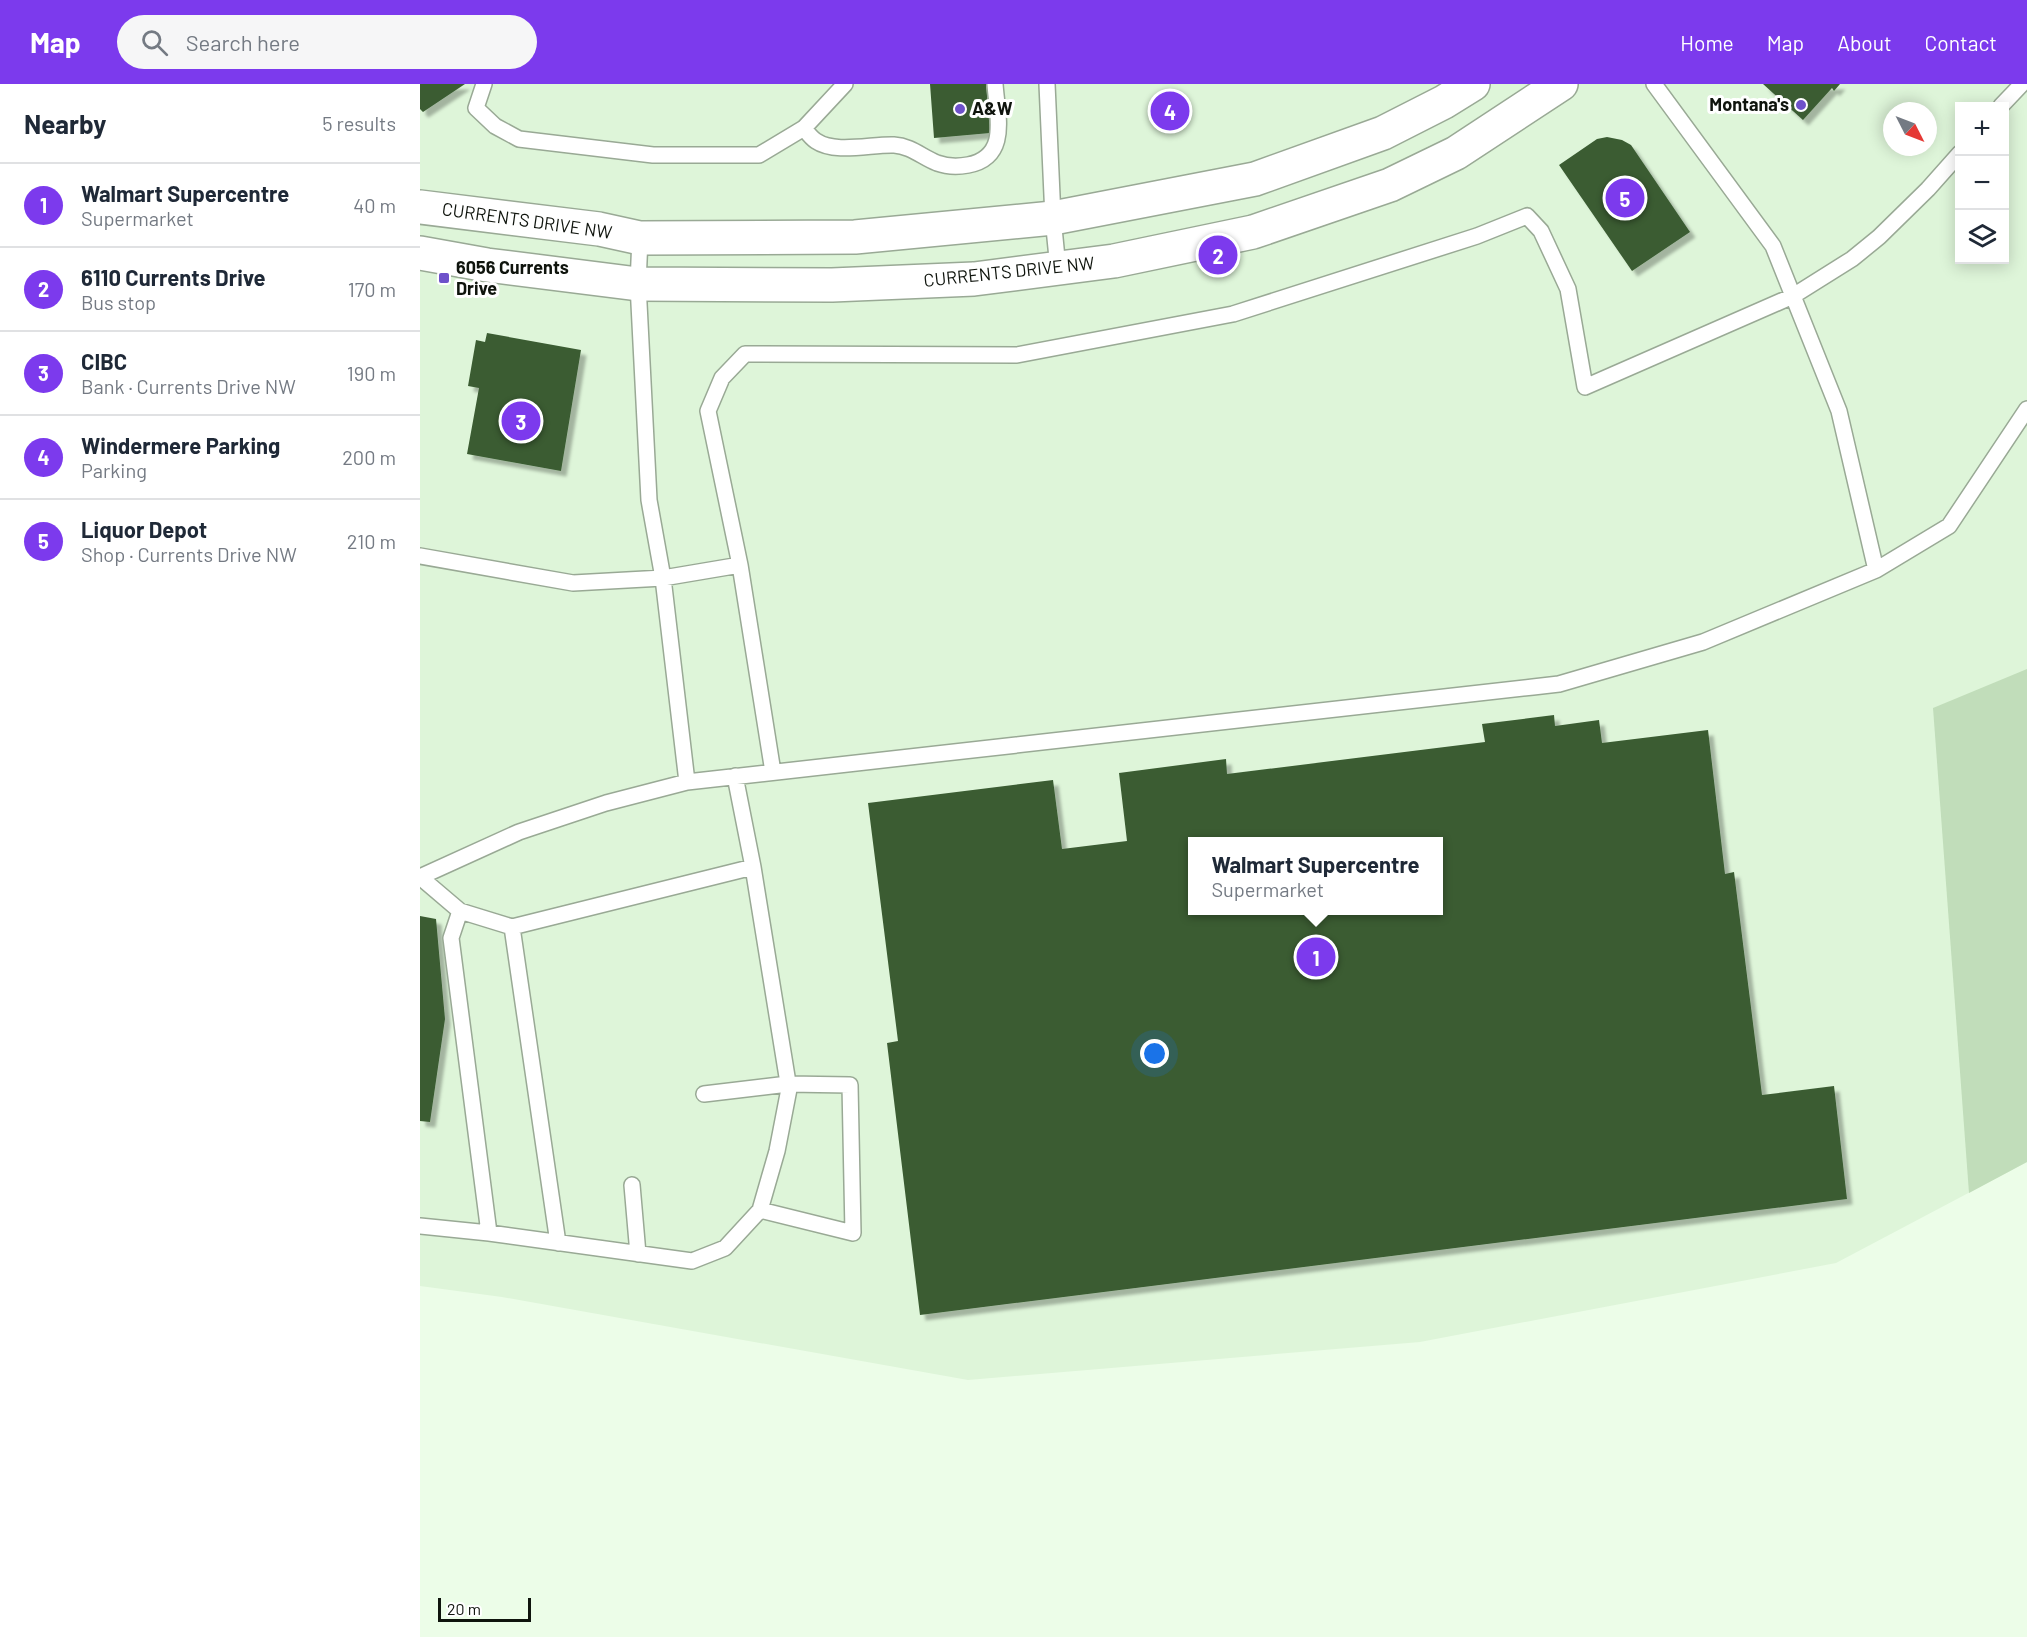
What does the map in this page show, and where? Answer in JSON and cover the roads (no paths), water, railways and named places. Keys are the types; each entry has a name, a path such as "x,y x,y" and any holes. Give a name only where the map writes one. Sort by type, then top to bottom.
{"street":[{"name":"CURRENTS DRIVE NW","path":"420,207 599,230 640,238 855,237 1053,218 1255,179 1383,133 1444,102 1473,84"},
{"name":"CURRENTS DRIVE NW","path":"420,253 487,265 638,284 831,285 974,279 1114,261 1253,232 1390,185 1456,153 1561,84"}],"lane":[{"path":"484,84 476,108 495,126 519,139 653,155 759,155 804,128 845,84"},
{"path":"804,128 815,141 825,145 840,147 896,145 908,147 935,162 954,168 980,163 994,150 999,134 994,84"},
{"path":"1047,84 1053,218 1058,268"},
{"path":"1654,84 1773,246 1839,411 1876,570"},
{"path":"2005,102 2022,84"},
{"path":"773,772 740,565 708,411 722,378 745,354 1017,355 1233,314 1477,236 1527,216 1541,231 1568,290 1585,387 1793,296 1852,259 1880,237 1928,189 1956,156"},
{"path":"640,238 638,284 649,500 663,578 687,782"},
{"path":"753,867 512,927 460,911 420,877 519,832 606,803 687,782 1559,684 1702,642 1876,570 1949,526 2027,409"},
{"path":"420,556 573,583 663,578 740,565"},
{"path":"420,1226 558,1242 692,1262 726,1248 760,1210 777,1151 789,1089 753,867 735,776"},
{"path":"460,911 451,938 489,1233"},
{"path":"512,927 558,1242"},
{"path":"704,1094 788,1084 850,1085 853,1233 760,1210"},
{"path":"632,1185 638,1254"}],"place":[{"name":"Montana's","path":"1801,105"},
{"name":"A&W","path":"960,109"},
{"name":"Windermere Parking","path":"1170,111"},
{"name":"Liquor Depot","path":"1625,198"},
{"name":"6110 Currents Drive","path":"1218,255"},
{"name":"6056 Currents Drive","path":"444,278"},
{"name":"CIBC","path":"521,421"},
{"name":"Walmart Supercentre","path":"1316,957"}]}
